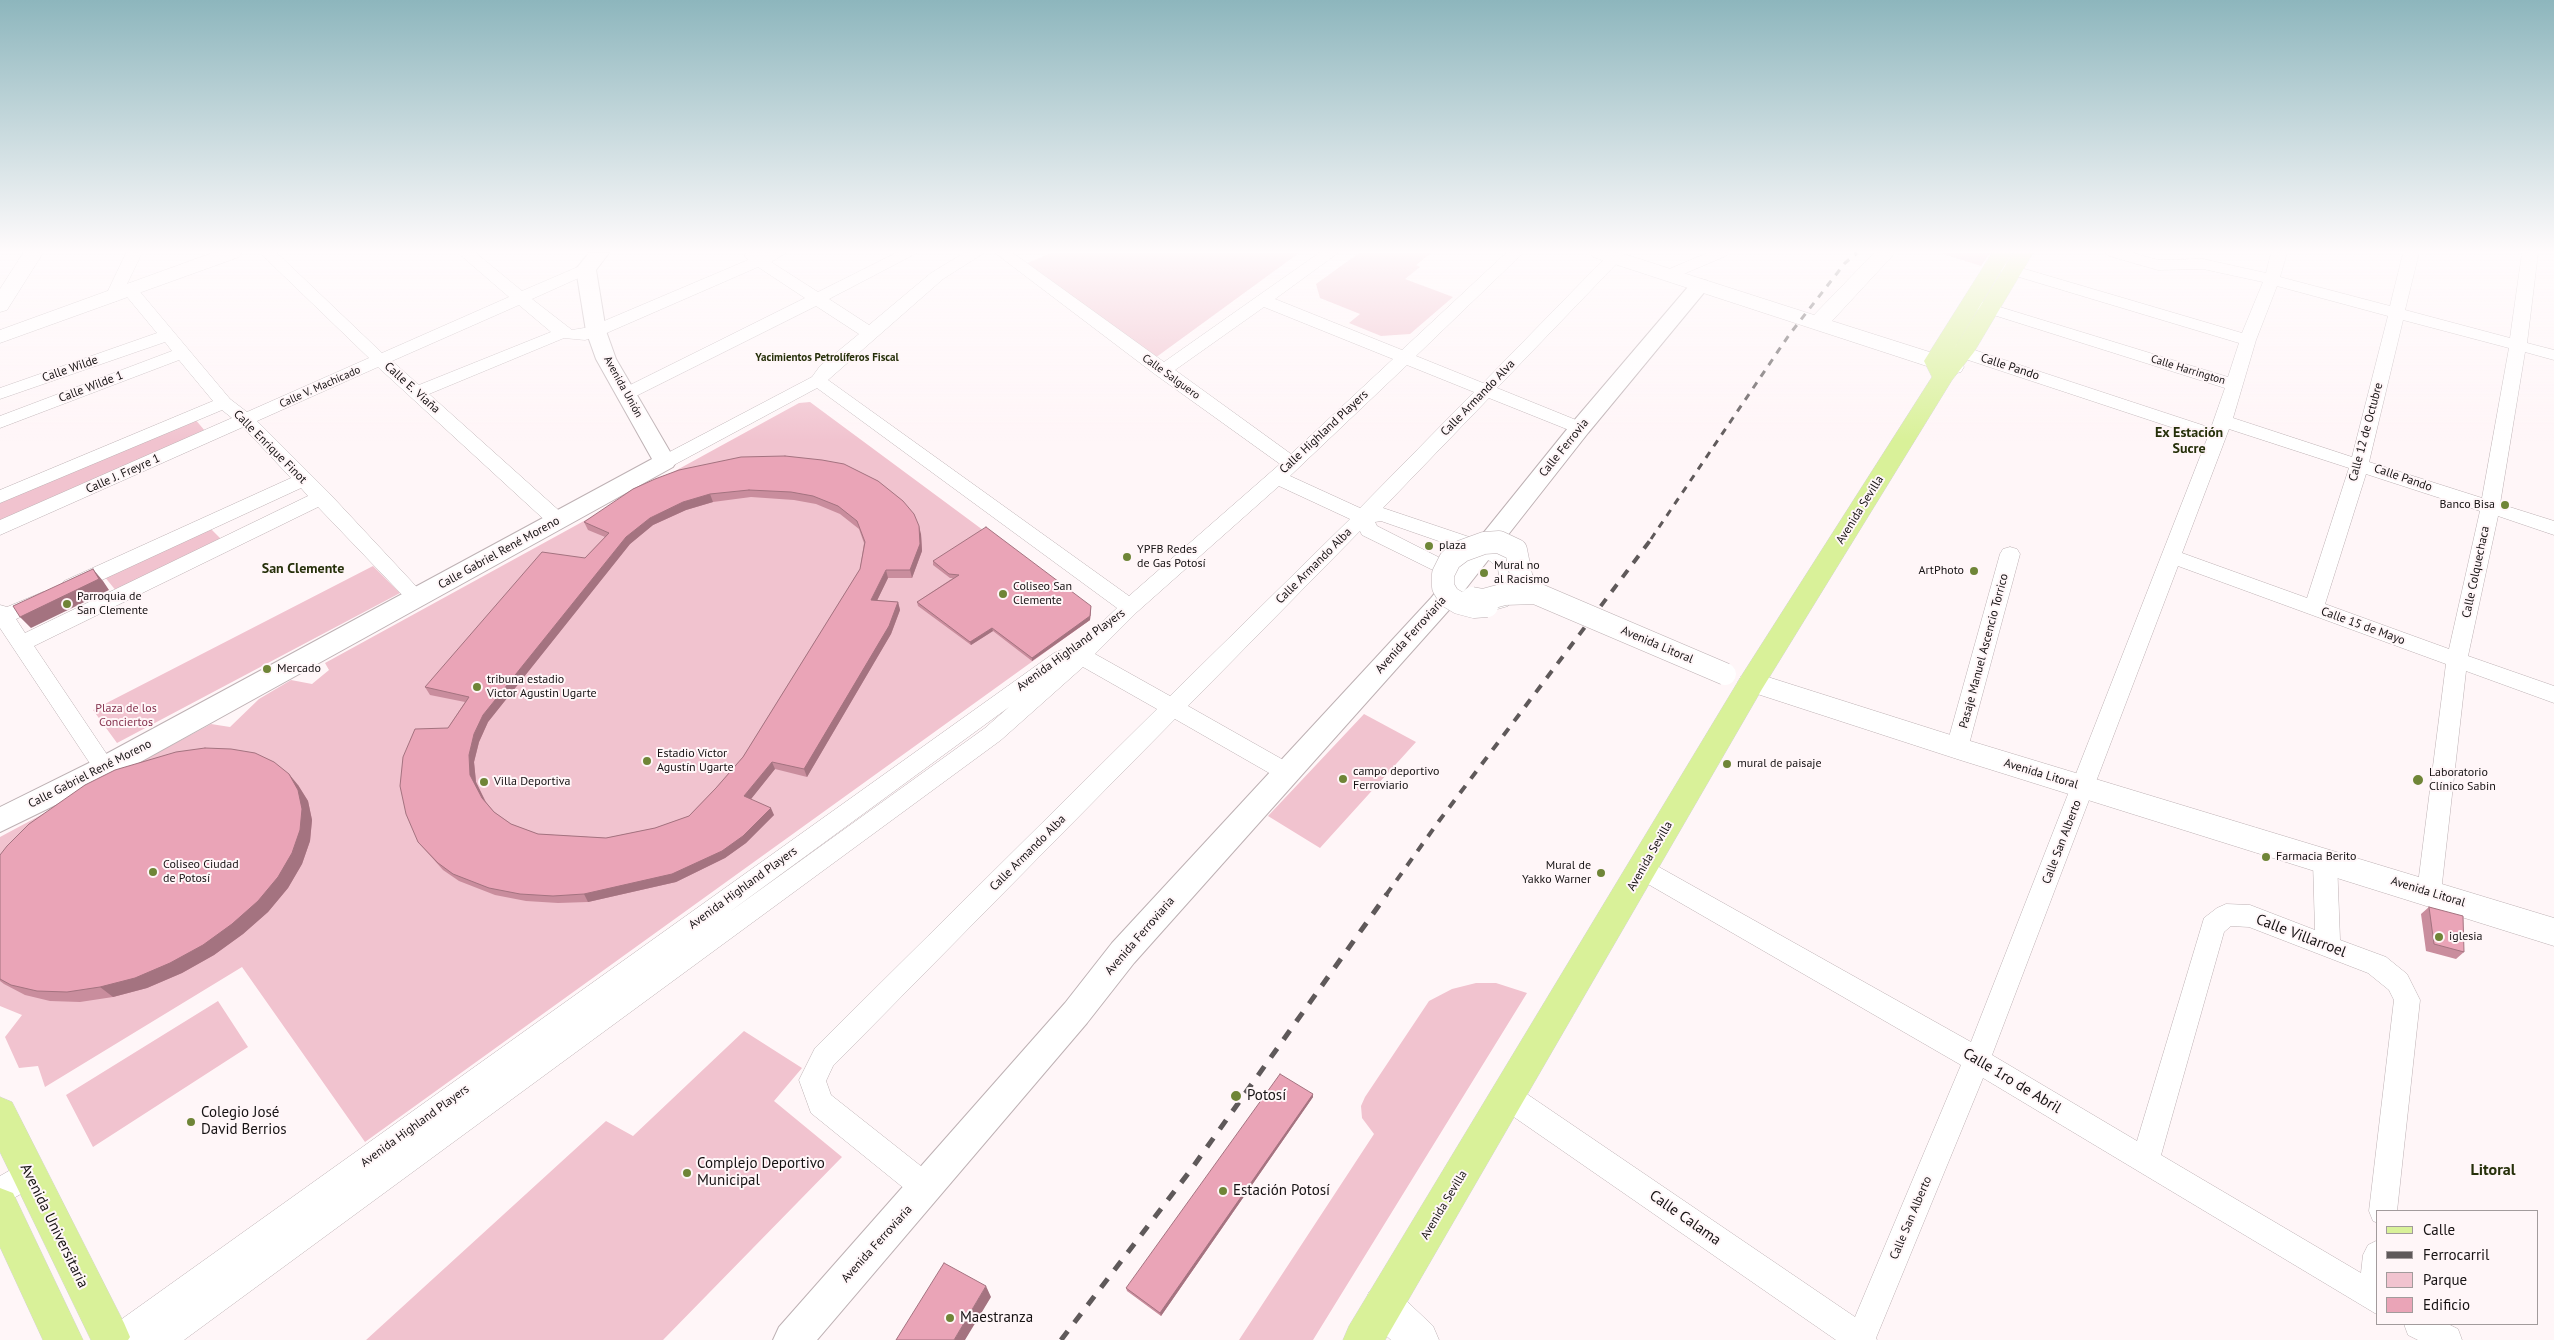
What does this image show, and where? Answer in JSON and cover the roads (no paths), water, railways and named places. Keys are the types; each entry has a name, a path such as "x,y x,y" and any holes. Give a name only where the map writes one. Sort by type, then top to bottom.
{"main road":[{"path":"0,337 60,316"},
{"path":"1795,316 1948,360"},
{"path":"1818,323 1825,316"},
{"name":"Avenida Sevilla","path":"1371,1331 1642,869 1738,678 1948,360 1974,316"},
{"name":"Avenida Litoral","path":"1738,678 1957,748 2554,932"},
{"name":"Avenida Universitaria","path":"0,1114 14,1183 124,1339"},
{"path":"0,1206 63,1340"},
{"path":"1371,1331 1419,1340"}],"street":[{"name":"Calle Enrique Finot","path":"146,316 169,335 224,403 247,421 417,598"},
{"name":"Calle E. Viaña","path":"334,316 558,520"},
{"name":"Calle V. Machicado","path":"247,421 482,316"},
{"path":"543,316 563,333"},
{"name":"Avenida Unión","path":"594,316 596,331 606,359 665,462"},
{"path":"418,392 563,333 585,335 629,316"},
{"path":"626,394 784,316"},
{"path":"844,316 869,333"},
{"name":"Calle Gabriel René Moreno","path":"0,820 105,768 558,520 818,381 826,370 890,316"},
{"name":"Calle Salguero","path":"1087,316 1290,463"},
{"path":"1162,371 1240,316"},
{"path":"1300,316 1580,428"},
{"name":"Calle Highland Players","path":"1130,607 1277,478 1290,463 1449,316"},
{"name":"Calle Armando Alva","path":"1363,517 1485,391 1553,316"},
{"name":"Calle Ferrovia","path":"1440,604 1436,584 1445,569 1487,546 1580,428 1674,316"},
{"name":"Calle Harrington","path":"2011,316 2234,384"},
{"path":"2175,316 2248,340"},
{"name":"Calle San Alberto","path":"1861,1340 1977,1060 2083,787 2220,428 2258,316"},
{"name":"Calle 12 de Octubre","path":"2314,608 2360,463 2395,316"},
{"path":"2406,316 2554,354"},
{"name":"Calle Colquechaca","path":"2429,892 2457,660 2490,507 2522,316"},
{"name":"Calle Wilde","path":"0,394 169,335"},
{"name":"Calle Wilde 1","path":"0,422 182,353"},
{"name":"Calle Pando","path":"1948,360 2360,463 2554,528"},
{"path":"818,381 1130,607"},
{"name":"Calle J. Freyre 1","path":"0,497 224,403"},
{"name":"Calle J. Freyre 1","path":"0,528 247,421"},
{"path":"1277,478 1363,517 1382,514 1487,546 1518,558 1523,565 1527,587 1520,598 1507,609 1493,614 1477,614 1461,612 1440,604"},
{"path":"6,627 303,480"},
{"path":"6,627 322,497"},
{"path":"1363,517 1369,530 1445,569"},
{"name":"Calle Armando Alba","path":"926,1188 820,1104 812,1080 824,1057 1363,517"},
{"path":"1487,546 1503,562 1511,576 1511,588 1501,601 1487,606 1474,607 1459,603 1449,597 1443,587 1443,574 1450,560 1470,547 1484,542 1499,542 1516,550 1522,580 1535,593"},
{"name":"Avenida Litoral","path":"1487,546 1458,572 1456,583 1460,590 1476,599 1483,600 1505,594 1535,593 1738,678"},
{"name":"Avenida Ferroviaria","path":"792,1340 926,1188 1076,1013 1123,953 1440,604 1487,546"},
{"name":"Pasaje Manuel Ascencio Torrico","path":"1957,748 2010,554"},
{"name":"Calle 15 de Mayo","path":"2171,556 2554,695"},
{"name":"Avenida Highland Players","path":"124,1339 984,727 1081,656 1130,607"},
{"name":"Avenida Highland Players","path":"124,1339 984,727 1130,607"},
{"path":"6,627 105,768"},
{"path":"1081,656 1171,709 1286,772"},
{"path":"2325,861 2328,945"},
{"name":"Calle 1ro de Abril","path":"1642,869 1977,1060 2375,1298"},
{"name":"Calle Villarroel","path":"2145,1161 2214,926 2226,915 2250,916 2377,965 2398,982 2407,1000 2383,1210"},
{"name":"Calle Calama","path":"1508,1096 1861,1340"},
{"path":"2375,1298 2376,1284"},
{"path":"2421,1325 2447,1340"}],"railway":[{"path":"1651,539 1804,316"},
{"path":"1386,895 1439,821 1652,538"},
{"path":"1061,1340 1190,1171 1387,894"}],"place":[{"name":"Banco Bisa","path":"2505,505"},
{"name":"plaza","path":"1429,546"},
{"name":"YPFB Redes de Gas Potosí","path":"1127,557"},
{"name":"ArtPhoto","path":"1974,571"},
{"name":"Mural no al Racismo","path":"1484,573"},
{"name":"Coliseo San Clemente","path":"1003,594"},
{"name":"Parroquia de San Clemente","path":"67,604"},
{"name":"Mercado","path":"267,669"},
{"name":"tribuna estadio Victor Agustin Ugarte","path":"477,687"},
{"name":"Estadio Víctor Agustín Ugarte","path":"647,761"},
{"name":"mural de paisaje","path":"1727,764"},
{"name":"campo deportivo Ferroviario","path":"1343,779"},
{"name":"Laboratorio Clínico Sabin","path":"2418,780"},
{"name":"Villa Deportiva","path":"484,782"},
{"name":"Farmacia Berito","path":"2266,857"},
{"name":"Coliseo Ciudad de Potosí","path":"153,872"},
{"name":"Mural de Yakko Warner","path":"1601,873"},
{"name":"iglesia","path":"2439,937"},
{"name":"Potosí","path":"1236,1096"},
{"name":"Colegio José David Berrios","path":"191,1122"},
{"name":"Complejo Deportivo Municipal","path":"687,1173"},
{"name":"Estación Potosí","path":"1223,1191"},
{"name":"Maestranza","path":"950,1318"}],"district":[{"name":"Yacimientos Petrolíferos Fiscal","path":"827,358"},
{"name":"Ex Estación Sucre","path":"2189,442"},
{"name":"San Clemente","path":"303,569"},
{"name":"Litoral","path":"2493,1170"}],"park label":[{"name":"Plaza de los Conciertos","path":"126,716"}]}
